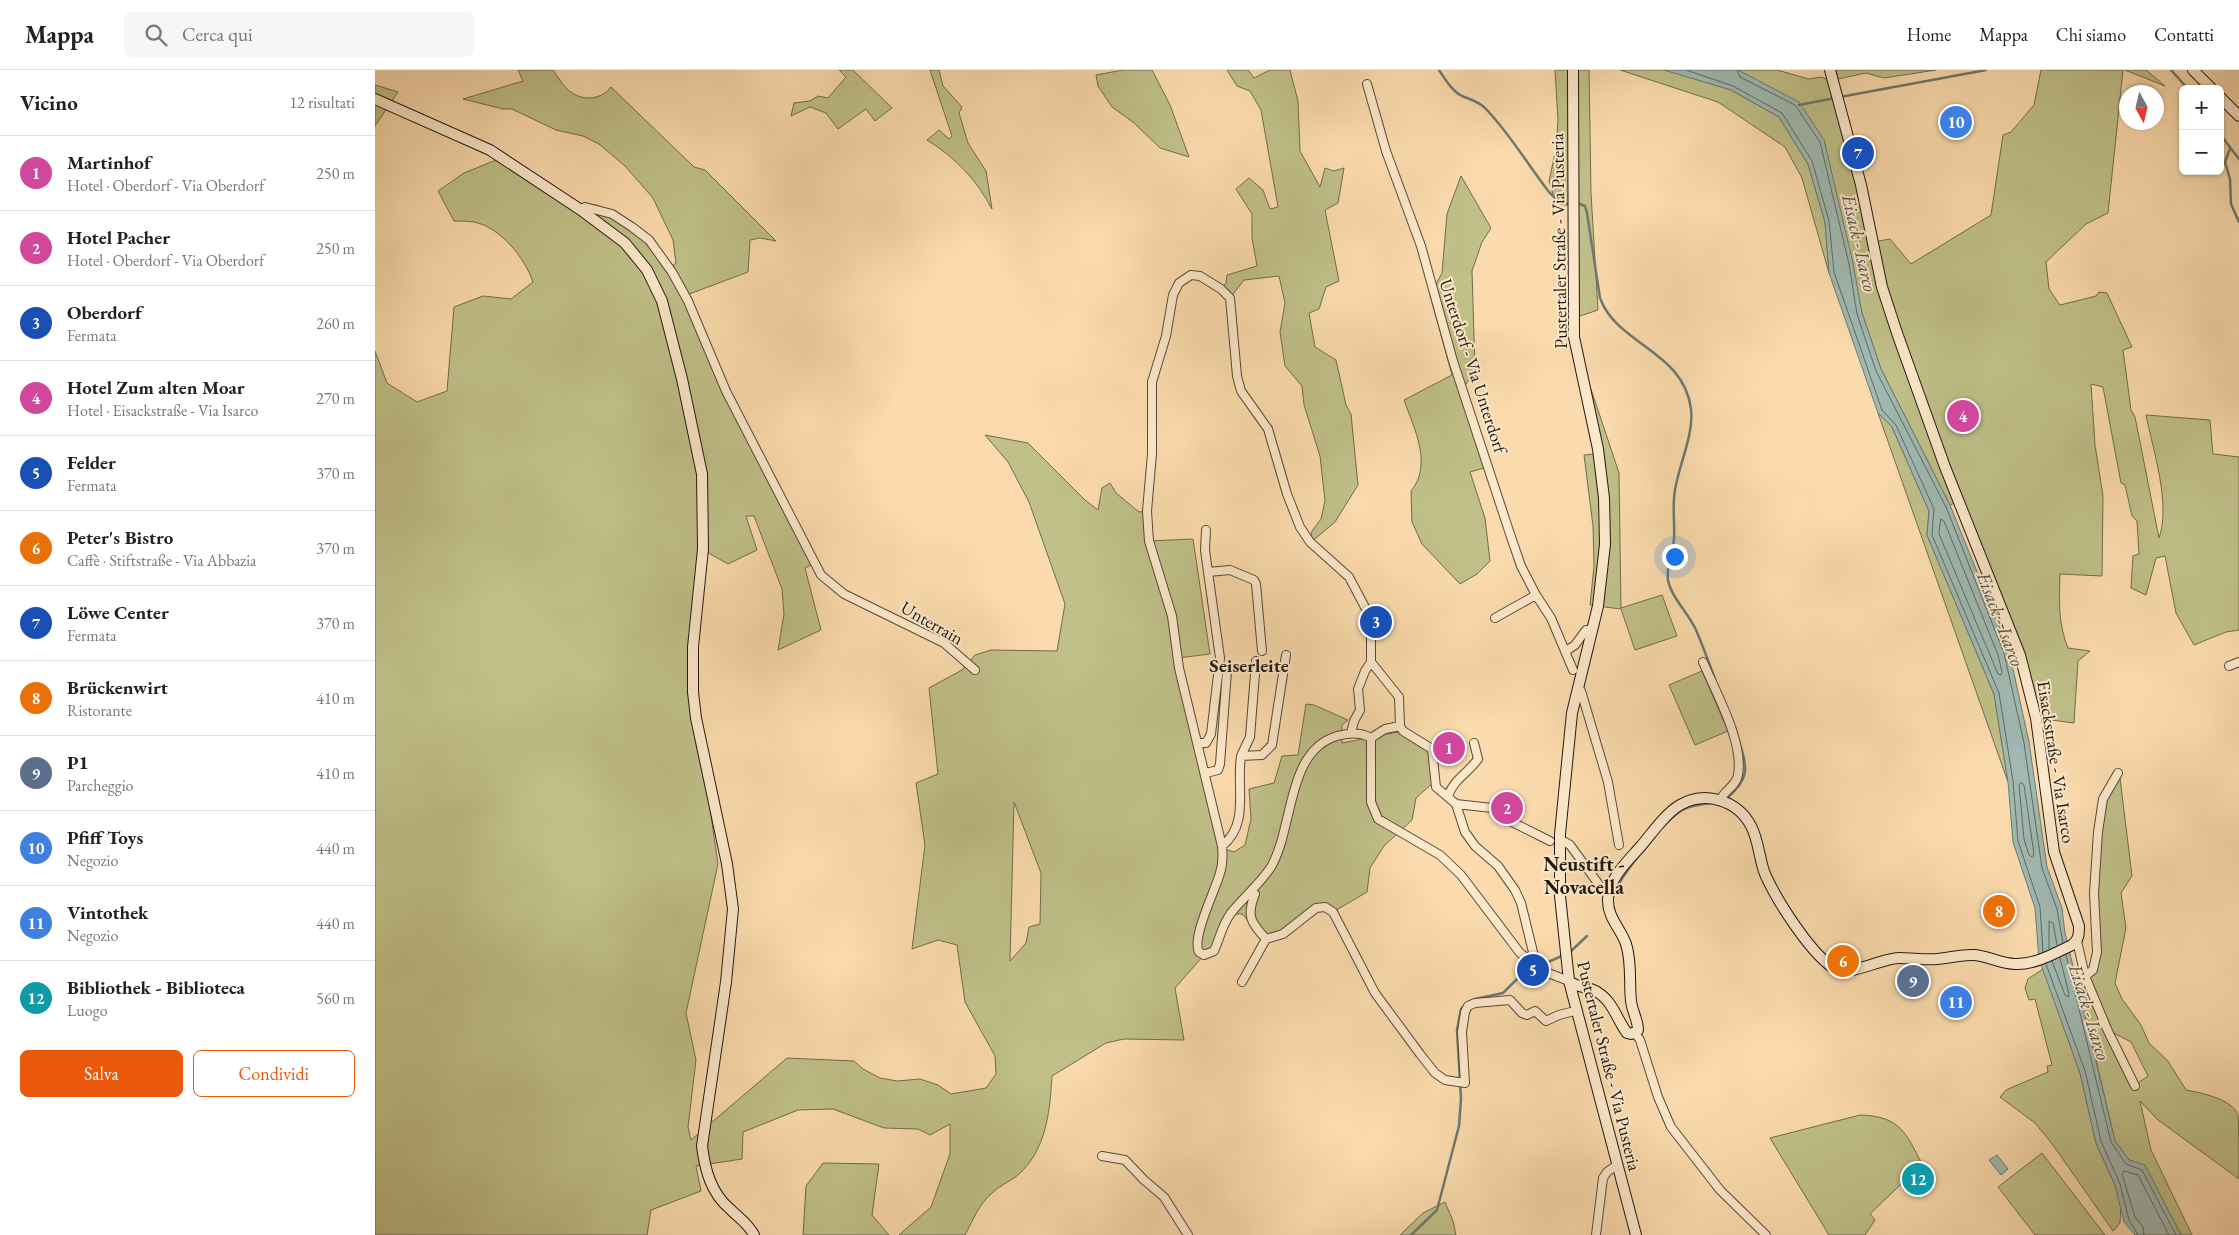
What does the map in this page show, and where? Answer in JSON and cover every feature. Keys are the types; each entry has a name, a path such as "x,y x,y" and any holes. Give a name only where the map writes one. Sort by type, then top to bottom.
{"street":[{"name":"Pustertaler Straße - Via Pusteria","path":"1573,70 1574,337 1598,449 1605,521 1605,561 1592,630 1572,713 1560,834 1559,870 1565,955 1575,1011 1636,1235"},
{"name":"Eisackstraße - Via Isarco","path":"1830,70 1861,185 1882,287 1945,468 2009,624 2028,680 2041,746 2054,852 2079,926 2074,943 2085,976 2107,1029 2135,1086"},
{"path":"2193,70 2208,85"},
{"name":"Unterdorf - Via Unterdorf","path":"1367,84 1386,151 1421,246 1453,361 1507,527 1521,566 1551,618 1573,670"},
{"path":"375,99 490,150 581,210 625,243 647,270 656,287 682,379 702,474 703,549 693,647 693,692 696,718 727,864 733,909 726,982 702,1146 705,1169 709,1180 724,1203 747,1223 754,1235"},
{"path":"2224,101 2239,116"},
{"name":"Unterrain","path":"581,210 591,207 612,214 649,240 660,254 688,302 726,391 813,564 831,585 870,607 944,643 975,670"},
{"path":"1351,733 1354,721 1360,710 1358,689 1365,671 1371,662 1371,636 1367,611 1349,577 1310,542 1300,527 1287,494 1268,429 1241,391 1237,376 1230,298 1221,289 1200,276 1185,277 1173,295 1166,336 1152,382 1152,454 1147,524 1149,541 1172,616 1179,668 1206,773 1222,846 1223,859 1220,875 1207,904 1197,943 1199,952 1204,955 1214,951 1222,929 1231,914 1271,867 1280,848 1291,798 1305,764 1321,745 1330,738 1351,733 1371,738 1385,729 1400,726"},
{"path":"1198,743 1206,743 1211,734 1220,658 1207,572 1206,530"},
{"path":"1207,572 1231,570 1254,580 1256,584 1262,651"},
{"path":"1495,618 1536,595"},
{"path":"1566,650 1575,645 1586,630 1592,630"},
{"path":"1241,756 1262,755 1271,745 1286,655"},
{"path":"1222,846 1233,838 1238,825 1241,756 1250,737 1256,661"},
{"path":"1371,662 1399,697 1400,726 1403,731 1432,749 1434,753 1434,782 1436,787 1456,804 1465,832 1475,846 1498,866 1515,890 1521,903 1533,952 1530,962"},
{"path":"1703,662 1733,734 1738,762 1735,782 1723,794 1720,800"},
{"path":"2229,666 2239,662"},
{"path":"1206,773 1218,770 1220,764 1227,671"},
{"path":"1581,691 1608,782 1616,845 1634,855"},
{"path":"1371,738 1371,802 1378,819 1440,855 1461,876 1505,936 1530,962 1569,981 1575,986 1595,990 1604,996 1627,1033 1635,1033"},
{"path":"1448,796 1458,778 1469,772 1479,759 1474,744"},
{"path":"2085,976 2093,970 2097,952 2094,893 2098,832 2103,799 2118,772"},
{"path":"1635,1033 1638,1024 1631,1000 1629,955 1626,943 1610,914 1607,899 1622,867 1670,813 1681,805 1701,799 1720,800 1741,812 1751,825 1765,873 1777,899 1792,922 1811,945 1838,970 1847,971 1897,958 1937,959 1975,955 2015,964 2039,959 2074,943"},
{"path":"1456,804 1492,808 1500,816 1550,841"},
{"path":"1565,842 1570,845 1600,886 1610,890"},
{"path":"1252,891 1255,894 1250,906 1250,917 1255,927 1266,939"},
{"path":"1242,982 1266,939 1283,934 1316,908 1325,907 1333,912 1375,992 1435,1073 1445,1080 1465,1083 1462,1020 1468,1006 1475,1002 1510,1000 1522,1013 1527,1015 1535,1011 1545,1022 1559,1015 1575,1011"},
{"path":"1635,1033 1640,1040 1658,1097 1671,1127 1720,1190 1766,1235"},
{"path":"1102,1156 1125,1160 1144,1180 1164,1196 1187,1235"},
{"path":"1595,1235 1603,1178 1607,1172 1617,1165"}],"green space":[{"path":"518,70 553,70 568,90 581,97 592,98 598,96 611,87 694,167 705,170 776,241 760,238 750,240 748,272 684,296 726,391 813,564 805,568 821,630 778,650 784,614 782,589 754,516 746,516 757,550 728,564 703,550 693,692 718,864 686,1013 696,1060 688,1127 691,1140 787,1058 854,1061 863,1069 880,1078 897,1081 920,1079 938,1085 951,1094 986,1088 996,1074 995,1056 965,1002 957,945 938,940 912,949 925,845 916,783 938,774 929,688 962,670 975,655 991,650 1057,651 1065,604 1029,502 1008,462 985,435 1028,443 1085,500 1098,510 1102,488 1110,483 1116,493 1139,512 1147,511 1149,541 1193,539 1210,654 1178,658 1219,847 1234,852 1245,845 1251,819 1249,789 1274,783 1282,756 1298,755 1306,704 1314,705 1348,720 1342,725 1342,743 1403,731 1432,749 1434,782 1416,798 1412,820 1384,846 1370,868 1367,892 1333,912 1316,908 1283,934 1266,939 1242,914 1231,914 1216,947 1204,955 1175,988 1184,1040 1124,1039 1106,1043 1052,1076 1046,1126 1031,1160 1020,1173 987,1197 965,1235 899,1235 931,1207 950,1154 950,1124 930,1135 918,1129 884,1128 833,1109 798,1110 743,1132 742,1159 696,1166 701,1191 651,1210 647,1235 375,1235 375,351 387,383 417,402 447,391 454,307 483,296 511,299 533,282 518,254 502,237 484,225 454,221 438,191 464,173 506,156 577,203 596,205 614,212 651,237 672,266 676,263 673,240 653,198 625,166 599,144 583,136 556,130 512,109 503,109 463,99 523,81","holes":["1014,802 1041,873 1040,924 1029,927 1026,943 1010,961"]},
{"path":"839,70 853,70 892,108 875,121 866,109 838,129 826,113 810,107 791,116 794,103 810,101 818,96 828,98 846,77"},
{"path":"930,70 939,70 943,86 962,107 959,113 968,143 986,171 992,209 979,188 964,170 947,154 927,140 939,130 949,139 952,136"},
{"path":"1123,70 1152,70 1170,105 1189,157 1160,148 1133,122 1112,107 1098,86 1096,75"},
{"path":"1227,70 1248,70 1254,78 1270,70 1290,70 1298,101 1300,151 1320,187 1325,168 1334,171 1344,168 1338,203 1325,210 1339,281 1326,287 1319,309 1309,313 1315,347 1336,360 1346,405 1351,414 1358,485 1335,522 1309,544 1312,531 1321,519 1325,501 1320,456 1304,405 1302,386 1285,366 1280,332 1285,303 1279,276 1244,280 1230,298 1221,289 1226,283 1227,275 1257,266 1252,238 1252,214 1236,189 1249,178 1263,190 1270,209 1278,207 1261,110 1250,91 1237,86"},
{"path":"1555,70 1589,70 1591,193 1598,310 1577,317 1572,205 1563,205 1555,201 1549,181 1556,149 1558,120"},
{"path":"1620,70 1664,70 1685,75 1731,90 1779,117 1808,164 1825,222 1829,273 1802,178 1785,147 1718,102"},
{"path":"1738,70 1777,70 1809,79 1821,77 1832,81 1873,242 1890,239 1911,264 1991,215 2003,135 2011,132 2034,105 2041,70 2123,70 2121,85 2119,85 2119,108 2108,213 2086,224 2046,262 2049,289 2060,305 2096,296 2099,292 2107,293 2132,347 2123,350 2131,410 2135,417 2159,538 2163,509 2162,493 2146,415 2210,420 2213,454 2239,457 2239,630 2226,632 2194,645 2176,613 2165,556 2156,558 2146,595 2131,588 2133,556 2139,554 2137,521 2132,516 2125,485 2121,483 2103,387 2091,384 2095,445 2103,496 2102,576 2060,574 2059,593 2062,630 2068,648 2090,651 2078,661 2074,723 2036,718 2030,689 1957,502 1950,505 1881,369 1862,313 1824,140"},
{"path":"1836,70 1936,70 1884,78 1866,73 1838,79"},
{"path":"2125,70 2146,70 2162,85"},
{"path":"375,85 398,92 375,126"},
{"path":"1461,176 1491,228 1482,242 1472,271 1475,369 1465,386 1491,466 1470,472 1485,518 1490,561 1477,574 1460,584 1422,544 1412,522 1411,491 1421,470 1421,458 1416,434 1404,400 1452,375 1430,295 1442,273 1447,214"},
{"path":"1591,389 1619,473 1621,608 1662,595 1677,636 1635,650 1621,609 1590,605 1594,566 1593,526 1584,455 1602,453 1588,390"},
{"path":"1878,413 1892,427 1929,511 1927,535 1994,694 2008,782"},
{"path":"1702,671 1728,731 1695,745 1669,685"},
{"path":"2120,778 2132,876 2121,893 2126,928 2115,983 2122,999 2141,1025 2149,1043 2168,1061 2186,1090 2223,1101 2235,1109 2238,1115 2239,1179 2158,1120 2140,1101 2151,1150 2192,1235 2181,1235 2145,1166 2129,1160 2115,1141 2077,979 2093,970 2098,849 2109,786","holes":["2108,1030 2131,1042 2148,1076 2135,1085"]},
{"path":"2043,969 2080,1073 2096,1143 2115,1185 2121,1207 2120,1223 2113,1231 2053,1145 2035,1123 2000,1097 2006,1090 2048,1072 2047,1066 2052,1065 2035,999 2029,1000 2025,988 2028,979"},
{"path":"1860,1115 1884,1119 1900,1128 1911,1143 1922,1164 1870,1214 1875,1220 1865,1235 1829,1235 1770,1138"},
{"path":"2042,1153 2105,1235 2035,1235 1998,1187"},
{"path":"823,1163 879,1164 872,1215 889,1235 803,1235 806,1186"},
{"path":"1445,1202 1453,1221 1456,1235 1400,1235 1423,1213"}],"water":[{"path":"1664,70 1738,70 1799,102 1824,140 1853,263 1862,313 1881,369 1950,505 2009,651 2029,742 2047,867 2062,908 2065,933 2115,1141 2129,1160 2145,1165 2181,1235 2135,1235 2124,1222 2115,1185 2096,1143 2080,1073 2039,959 2035,908 2013,842 2008,782 1994,694 1927,535 1929,511 1892,427 1878,413 1829,273 1825,222 1808,164 1779,117 1731,90"},
{"path":"1997,1155 2008,1169 2001,1175 1989,1160"}],"waterway":[{"path":"1439,70 1455,91 1478,102 1486,109 1511,139 1549,192 1558,201 1567,204"},
{"path":"1840,97 1986,70"},
{"path":"2171,70 2184,85"},
{"path":"1799,105 1835,98"},
{"path":"2224,139 2239,159"},
{"path":"2230,149 2225,162 2230,179 2231,204 2239,222"},
{"path":"1577,203 1585,206 1600,298 1609,314 1620,327 1664,361 1676,374 1686,390 1691,409 1691,419 1675,490 1674,539 1668,580 1676,599 1696,630 1715,679"},
{"path":"1727,798 1739,786 1744,774 1745,761 1740,745"},
{"path":"1613,894 1644,849 1674,816 1689,807 1712,803"},
{"path":"1569,953 1587,936"},
{"path":"1411,1235 1437,1210 1459,1126 1461,1099 1457,1030 1461,1009 1468,1002 1475,999 1503,993 1523,973 1564,955"}],"place":[{"name":"Pfiff Toys","path":"1956,122"},
{"name":"Löwe Center","path":"1858,153"},
{"name":"Hotel Zum alten Moar","path":"1963,416"},
{"name":"Oberdorf","path":"1376,622"},
{"name":"Martinhof","path":"1449,748"},
{"name":"Hotel Pacher","path":"1507,808"},
{"name":"Brückenwirt","path":"1999,911"},
{"name":"Peter's Bistro","path":"1843,961"},
{"name":"Felder","path":"1533,970"},
{"name":"P1","path":"1913,981"},
{"name":"Vintothek","path":"1956,1002"},
{"name":"Bibliothek - Biblioteca","path":"1918,1179"}],"district":[{"name":"Seiserleite","path":"1249,665"},
{"name":"Neustift - Novacella","path":"1584,876"}],"water label":[{"name":"Eisack - Isarco","path":"1860,243"},
{"name":"Eisack - Isarco","path":"2001,619"},
{"name":"Eisack - Isarco","path":"2090,1012"}]}
